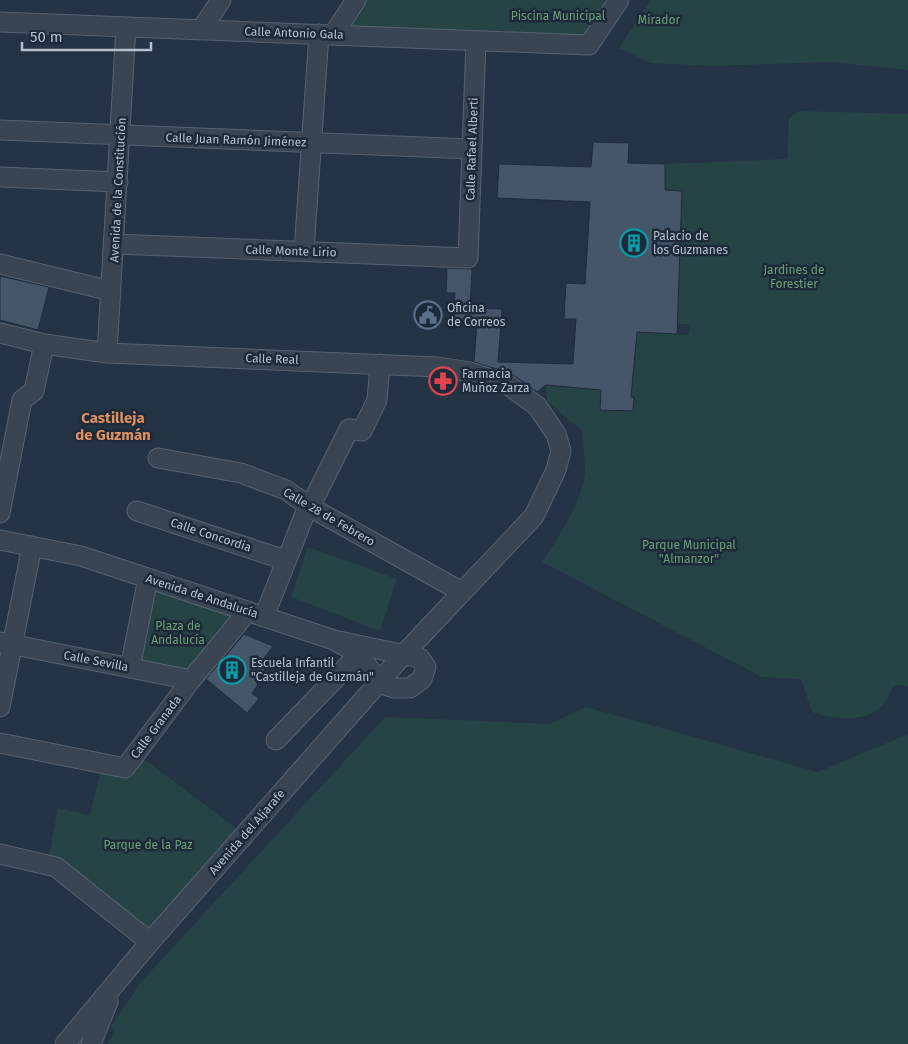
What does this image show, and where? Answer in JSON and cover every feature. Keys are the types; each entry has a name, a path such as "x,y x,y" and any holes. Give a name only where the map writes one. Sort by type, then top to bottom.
{"street":[{"path":"201,30 221,0"},
{"path":"304,251 312,143 326,35 356,0"},
{"name":"Calle Antonio Gala","path":"0,22 589,45 619,0"},
{"name":"Avenida de la Constitución","path":"108,353 126,27"},
{"name":"Calle Rafael Alberti","path":"468,258 476,41"},
{"name":"Calle Juan Ramón Jiménez","path":"0,130 472,149"},
{"path":"0,176 118,182"},
{"name":"Calle Monte Lirio","path":"114,244 468,258"},
{"path":"0,264 112,291"},
{"name":"Calle Real","path":"0,333 44,344 108,353 438,366 470,372 508,385 537,406 556,434 561,451 556,470 534,516 462,592"},
{"path":"0,513 22,400 34,391 44,344"},
{"name":"Calle Granada","path":"0,743 124,768 191,680 256,614 285,560 309,507 349,429 362,431 377,400 380,364"},
{"name":"Calle 28 de Febrero","path":"158,458 241,474 286,490 309,507 462,592"},
{"name":"Calle Concordia","path":"137,511 285,560"},
{"name":"Avenida de Andalucía","path":"0,540 81,556 334,640 402,656 420,658 426,667 422,679 410,688 394,688 379,683"},
{"path":"0,707 6,643 32,546"},
{"path":"130,668 148,578"},
{"name":"Avenida del Aljarafe","path":"65,1044 150,942 402,656 462,592"},
{"path":"334,640 359,654 379,683"},
{"name":"Calle Sevilla","path":"6,643 191,680"},
{"path":"276,740 359,654"},
{"path":"0,854 56,867 150,942"},
{"path":"91,1044 107,1003 123,974"}],"green space":[{"name":"Piscina Municipal","path":"356,0 619,0 589,45 333,35"},
{"name":"Mirador","path":"651,0 908,0 908,70 831,62 712,66 651,63 619,48"},
{"name":"Jardines de Forestier","path":"799,111 908,114 908,686 894,685 880,708 873,713 856,718 838,718 812,712 801,679 762,677 542,562 575,505 584,481 585,470 582,431 547,401 546,385 601,390 600,410 633,411 634,398 631,397 637,332 689,335 690,324 677,324 682,191 665,190 665,164 787,159 789,118"},
{"path":"308,547 397,579 380,631 291,597"},
{"name":"Plaza de Andalucía","path":"148,578 248,611 191,680 130,668"},
{"path":"586,707 818,772 908,734 908,1044 108,1044 115,1030 111,1027 141,982 385,717 550,724"},
{"name":"Parque de la Paz","path":"136,753 245,835 150,942 47,865 58,808 90,815 102,764"}],"building":[{"name":"Palacio de los Guzmanes","path":"593,142 629,143 628,163 665,164 665,190 682,191 677,334 637,332 631,397 634,398 633,411 600,410 601,390 546,385 537,392 512,374 474,362 477,322 454,321 455,293 446,293 447,268 472,269 470,308 502,309 498,362 573,364 576,319 564,319 566,283 585,284 590,202 497,198 499,164 591,167"},
{"path":"0,276 49,287 38,330 0,320"},
{"name":"Escuela Infantil \"Castilleja de Guzmán\"","path":"244,634 273,646 260,664 266,668 255,680 258,685 252,693 259,699 247,713 206,679"}],"place":[{"name":"Palacio de los Guzmanes","path":"634,243"},
{"name":"Oficina de Correos","path":"428,315"},
{"name":"Farmacia Muñoz Zarza","path":"443,381"},
{"name":"Escuela Infantil \"Castilleja de Guzmán\"","path":"232,670"}],"district":[{"name":"Castilleja de Guzmán","path":"113,426"}],"park label":[{"name":"Parque Municipal \"Almanzor\"","path":"689,552"}]}
